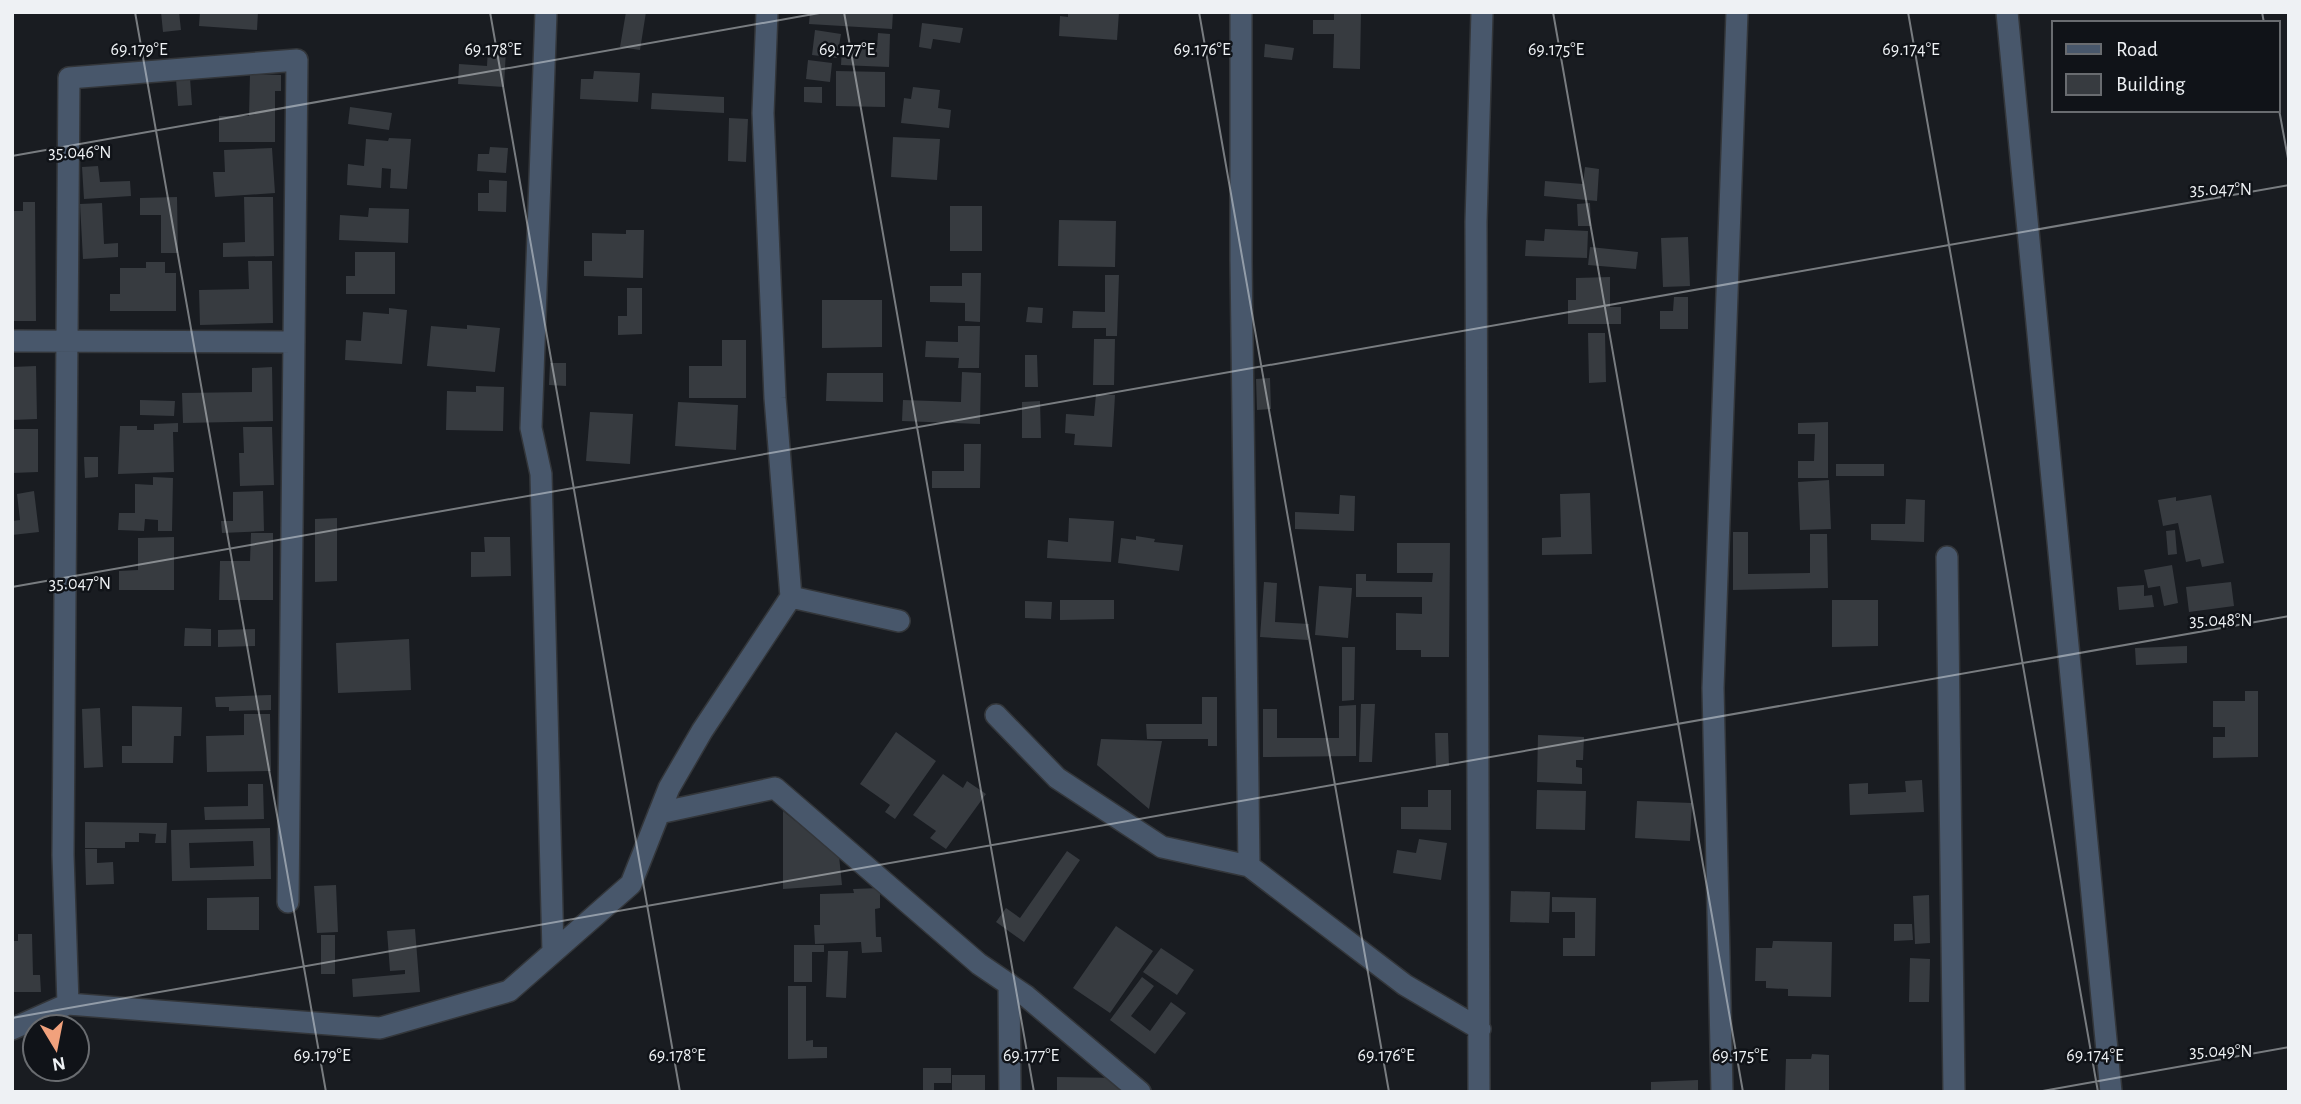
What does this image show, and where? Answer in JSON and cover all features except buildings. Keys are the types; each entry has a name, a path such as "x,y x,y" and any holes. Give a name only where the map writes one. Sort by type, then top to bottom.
{"street":[{"path":"546,12 531,428 541,474 553,952"},
{"path":"12,1029 68,1003 380,1028 509,991 631,884 669,788 702,730 791,597 775,398 763,127 767,12"},
{"path":"1241,12 1241,261 1249,866"},
{"path":"1479,1092 1476,222 1482,12"},
{"path":"1721,1092 1713,688 1737,12"},
{"path":"2007,12 2111,1092"},
{"path":"68,1003 63,855 69,78 298,60 288,902"},
{"path":"12,341 294,342"},
{"path":"1947,557 1954,1092"},
{"path":"791,597 899,621"},
{"path":"996,715 1057,778 1162,847 1249,866 1405,985 1480,1029"},
{"path":"659,813 775,788 979,964 1026,996 1140,1092"},
{"path":"1009,984 1010,1092"}]}
